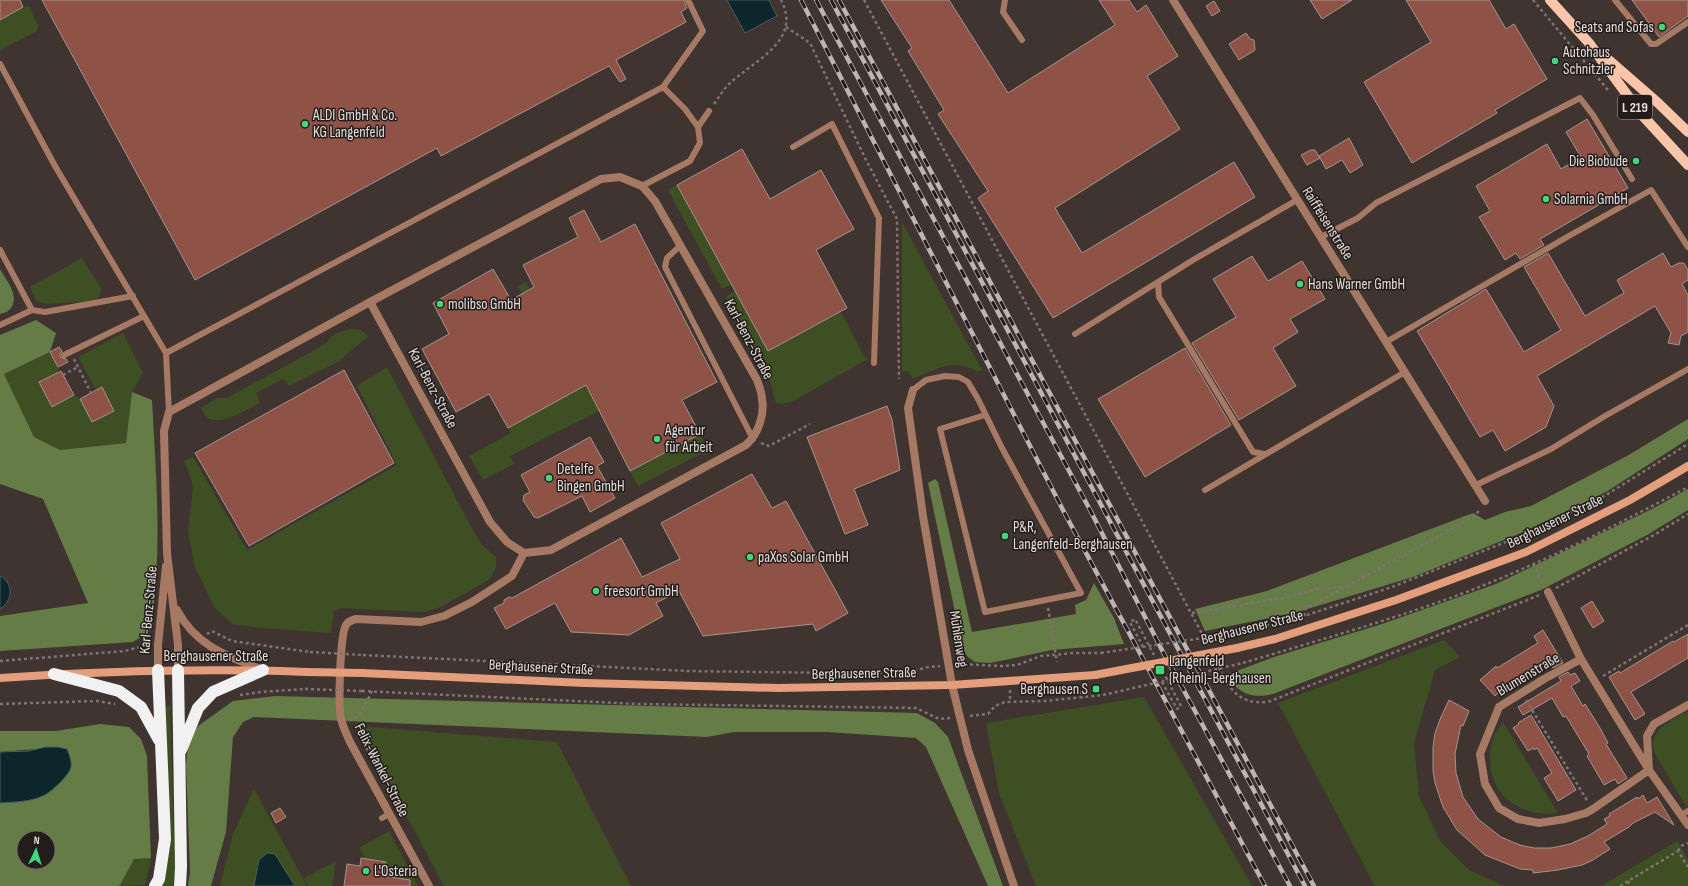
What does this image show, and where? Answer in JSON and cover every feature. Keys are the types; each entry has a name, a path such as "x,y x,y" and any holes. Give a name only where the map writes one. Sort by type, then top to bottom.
{"highway":[{"path":"155,886 159,879 165,839 158,670"},
{"path":"178,670 180,886"},
{"path":"179,755 198,708 214,692 263,670"},
{"path":"54,674 119,691 124,694 142,707 161,744"}],"main road":[{"name":"L 219","path":"1550,0 1589,43 1642,115 1688,165"},
{"name":"L 219","path":"1589,43 1657,102 1688,132"},
{"name":"Berghausener Straße","path":"0,678 54,674 158,670 263,670 586,683 778,688 952,685 1095,675 1237,648 1275,639 1396,600 1526,552 1630,500 1688,466"}],"street":[{"name":"Raiffeisenstraße","path":"1173,0 1485,501"},
{"name":"Karl-Benz-Straße","path":"158,670 158,645 167,553 164,430 169,412 370,302 601,179 620,177 642,186 655,201 681,245 757,380 762,399 762,418 753,439"},
{"name":"Karl-Benz-Straße","path":"370,302 490,522 506,542 524,553"},
{"name":"Mühlenweg","path":"913,390 908,408 923,516 952,685 968,750 1014,886"},
{"path":"524,553 551,550 746,446 753,439"},
{"name":"Karl-Benz-Straße","path":"167,553 175,606 178,670"},
{"name":"Felix-Wankel-Straße","path":"429,886 386,816 350,742 341,719 342,640 345,626 349,622 356,619 421,622 444,616 472,602 512,576 524,553"},
{"name":"Blumenstraße","path":"1548,592 1581,659 1594,681 1649,770 1685,813 1688,825"},
{"name":"Karl-Benz-Straße","path":"175,606 184,623 199,639 224,654 263,670"},
{"name":"Blumenstraße","path":"1581,659 1499,707 1480,754 1485,784 1499,808 1518,818 1539,823 1565,819 1586,813 1593,809 1649,770"},
{"path":"1649,770 1648,736 1654,724 1688,705"}],"lane":[{"path":"166,353 663,87 703,30 688,0"},
{"path":"1006,0 1003,12 1022,40"},
{"path":"1615,0 1651,44 1656,44 1688,22"},
{"path":"0,64 52,159 166,353 169,412"},
{"path":"642,186 690,161 700,143 698,127 685,109 663,87"},
{"path":"1321,238 1358,218 1376,203 1580,98 1594,115 1632,180"},
{"path":"698,127 709,111"},
{"path":"793,147 832,124 879,218 874,363"},
{"path":"1386,342 1567,237 1652,190 1688,247"},
{"path":"1075,334 1158,282 1297,200"},
{"path":"681,245 667,258 665,267 753,439"},
{"path":"0,250 32,310"},
{"path":"1158,282 1159,297 1253,452 1265,454"},
{"path":"0,325 32,310 45,312 133,296"},
{"path":"64,355 144,316"},
{"path":"1476,485 1551,449 1611,412 1688,369"},
{"path":"1205,490 1404,372"},
{"path":"913,390 926,380 945,376 959,377 968,382 1049,537 1081,593 985,612 940,429 985,415"}],"path":[{"path":"709,111 728,85 778,45 786,27 786,10 781,0"},
{"path":"864,0 1192,613 1209,648"},
{"path":"70,352 91,393"},
{"path":"63,375 78,367"},
{"path":"753,439 769,446 810,424"},
{"path":"310,652 712,671 834,673 911,672 928,667 965,663 974,665 1009,666 1041,656 1101,653 1236,633 1304,616 1392,587 1521,536 1606,495 1688,444"},
{"path":"305,689 639,704 916,708 939,719 988,714 995,706 1005,702 1045,701 1103,696 1243,663 1405,614 1470,590 1533,564 1636,515 1688,487"},
{"path":"1304,616 1305,609 1475,516 1485,501"},
{"path":"1216,661 1230,689 1238,696 1249,702 1268,702 1548,592 1654,535 1688,514"},
{"path":"1533,564 1548,592"},
{"path":"1192,613 1284,598 1317,589 1346,586"},
{"path":"1046,600 1057,662"},
{"path":"1143,647 1130,622 1134,619 1144,638"},
{"path":"1594,681 1688,625"},
{"path":"1162,682 1177,709 1181,706 1172,689"},
{"path":"360,715 372,691"},
{"path":"1081,691 1082,698"},
{"path":"1522,693 1593,809"},
{"path":"1620,886 1678,851 1681,846 1688,843"},
{"path":"1678,851 1688,867"},
{"path":"1628,881 1630,886"}],"green space":[{"path":"29,6 38,25 37,31 0,50 0,20 23,7"},
{"path":"677,185 732,284 722,289 668,190"},
{"path":"902,222 982,370 978,372 961,365 945,366 913,379 908,371 902,372"},
{"path":"82,258 101,288 100,295 97,299 90,301 47,304 36,301 30,287"},
{"path":"0,269 11,288 14,298 11,308 0,314"},
{"path":"526,282 578,382 583,380 599,411 510,456 514,464 483,480 469,456 511,433 508,428 574,391 518,286"},
{"path":"735,291 768,351 841,312 864,356 868,359 793,401 783,404 776,403 767,371 726,297"},
{"path":"36,320 56,333 50,352 4,374 34,437 60,450 126,443 132,392 152,400 157,486 157,544 154,602 150,631 133,642 0,651 0,616 88,603 43,499 0,484 0,335"},
{"path":"350,329 361,330 368,336 338,362 289,386 283,379 256,393 260,403 232,417 217,420 211,419 206,416 201,408 217,398 227,398 327,343 331,337 337,333"},
{"path":"123,333 143,373 132,392 126,443 60,450 34,437 4,374 50,352 58,367 58,372 39,382 52,407 74,395 80,399 93,422 114,410 102,388 96,390 78,357"},
{"path":"387,367 471,527 482,545 496,557 496,568 490,579 441,607 424,612 340,608 334,611 331,633 261,628 232,624 214,607 195,567 188,531 193,488 191,478 184,461 193,457 247,550 397,465 357,386"},
{"path":"1688,419 1688,439 1606,492 1521,533 1413,577 1294,613 1205,631 1195,609 1267,591 1473,513 1485,520 1505,512 1531,506 1627,456"},
{"path":"700,434 709,453 703,455 700,454 638,486 630,471"},
{"path":"935,479 938,482 972,632 1076,614 1075,605 1086,600 1094,583 1114,618 1124,644 1052,650 990,663 975,662 968,657 963,650 928,483"},
{"path":"1688,489 1688,510 1647,535 1541,590 1273,694 1258,696 1246,694 1236,687 1226,675 1274,657 1382,624 1496,584 1654,508"},
{"path":"1444,640 1460,657 1435,670 1414,743 1419,796 1440,841 1469,870 1504,886 1375,886 1278,703"},
{"path":"276,696 917,713 935,723 948,737 1003,886 988,886 926,747 916,738 827,732 734,732 707,737 254,717 243,722 233,737 226,832 211,886 188,886 190,872 186,765 189,739 198,726 233,701"},
{"path":"1144,697 1252,886 1036,886 999,793 986,723"},
{"path":"166,706 170,706 175,867 173,886 162,886 170,843"},
{"path":"1688,711 1688,805 1686,806 1655,754 1653,746 1657,732 1662,727"},
{"path":"1503,722 1558,813 1545,814 1522,808 1511,802 1496,785 1492,773 1490,750 1494,735"},
{"path":"100,724 129,727 141,739 147,756 151,858 134,859 120,885 118,886 0,886 0,803 22,801 41,796 58,785 71,767 67,749 58,747 0,752 0,731 56,731"},
{"path":"358,726 557,742 631,886 444,886"},
{"path":"254,789 307,886 220,886 233,834"},
{"path":"389,831 418,886 400,886 401,879 384,876 386,862 365,858 359,848"},
{"path":"1677,841 1688,859 1688,886 1601,886"},
{"path":"134,858 151,858 145,885 118,886 120,885"},
{"path":"336,861 332,886 308,886 304,878"}],"water":[{"path":"727,0 769,0 777,16 745,33"},
{"path":"0,576 8,583 10,592 7,601 0,609"},
{"path":"45,747 67,749 71,767 64,779 55,788 38,798 27,801 0,803 0,752 29,751"},
{"path":"267,853 275,854 295,886 254,886 259,860"}],"building":[{"path":"0,0 20,0 23,7 0,20"},
{"name":"ALDI GmbH & Co. KG Langenfeld","path":"42,0 684,0 687,8 681,12 686,22 616,60 626,79 620,82 609,66 441,156 437,148 195,280"},
{"path":"881,0 949,0 1008,93 1115,25 1099,0 1129,0 1137,12 1146,5 1178,56 1147,76 1180,129 1055,208 1082,253 1234,162 1255,197 1053,318 978,198 988,191 938,114 944,110 908,51 912,48"},
{"path":"1310,0 1352,0 1322,19"},
{"path":"1406,0 1489,0 1506,29 1514,24 1547,79 1495,110 1497,113 1412,163 1364,82 1431,42"},
{"name":"Seats and Sofas","path":"1632,0 1688,0 1688,16 1659,37"},
{"path":"1214,1 1220,11 1212,16 1206,6"},
{"path":"1246,33 1250,39 1254,40 1255,50 1239,60 1229,44"},
{"name":"Solarnia GmbH","path":"1587,119 1628,188 1540,239 1544,245 1520,259 1516,253 1505,260 1479,217 1490,211 1476,186 1547,144 1561,169 1581,157 1566,132"},
{"path":"1349,138 1363,165 1350,173 1342,160 1326,169 1319,156"},
{"path":"742,149 770,199 821,170 854,229 816,250 847,308 768,351 677,185"},
{"path":"1311,150 1315,150 1320,158 1307,165 1301,155"},
{"path":"584,210 601,242 635,224 717,382 682,400 700,434 630,471 586,385 508,428 489,394 456,412 422,349 449,334 433,303 493,269 511,300 534,287 523,265 578,237 569,218"},
{"path":"1548,253 1585,316 1624,293 1617,280 1663,253 1671,267 1679,263 1684,263 1688,270 1688,280 1682,284 1688,295 1688,332 1681,336 1679,345 1668,343 1671,333 1655,306 1537,376 1554,406 1546,427 1505,451 1493,430 1480,437 1417,331 1486,289 1524,352 1561,330 1524,267"},
{"path":"1252,256 1268,281 1302,261 1325,299 1290,319 1298,332 1273,348 1296,386 1239,420 1192,343 1236,317 1213,279"},
{"path":"59,347 62,351 60,357 66,359 68,362 58,367 50,352"},
{"path":"1185,348 1231,425 1145,477 1098,399"},
{"path":"344,370 394,463 249,546 195,453"},
{"path":"61,371 74,395 52,407 39,382"},
{"path":"102,387 114,411 92,422 80,399"},
{"path":"887,406 892,420 900,470 854,489 868,525 845,534 807,437"},
{"name":"Detelfe Bingen GmbH","path":"590,437 604,462 597,466 615,498 590,512 582,496 538,518 534,517 523,500 524,495 530,492 521,475"},
{"name":"paXos Solar GmbH","path":"752,474 772,508 786,501 848,613 816,631 813,624 703,636 679,591 656,603 663,616 629,635 571,632 555,603 506,629 494,608 504,603 504,600 509,597 512,598 621,538 642,577 680,559 661,523"},
{"path":"1592,601 1604,621 1593,628 1581,608"},
{"path":"1543,630 1563,663 1553,668 1549,661 1515,681 1513,679 1495,696 1480,680 1496,666 1497,668 1538,643 1534,636"},
{"path":"1688,634 1688,658 1631,692 1645,714 1635,720 1609,677 1619,671 1620,673 1673,641 1674,642"},
{"path":"1568,672 1570,675 1575,673 1580,681 1571,686 1583,706 1585,704 1600,728 1608,743 1606,744 1627,778 1618,784 1615,779 1604,785 1587,756 1589,754 1566,716 1563,717 1552,698 1523,715 1518,707 1561,681 1559,677"},
{"path":"1449,700 1469,711 1463,726 1461,725 1455,754 1456,773 1463,797 1478,819 1501,837 1520,845 1534,848 1551,848 1570,844 1588,836 1607,824 1604,819 1610,816 1609,814 1643,795 1647,803 1657,797 1674,825 1655,812 1633,823 1604,842 1610,849 1593,860 1582,865 1558,870 1533,873 1533,870 1520,869 1485,855 1457,830 1443,807 1435,783 1433,771 1433,747 1435,733"},
{"path":"1531,715 1576,790 1558,801 1544,778 1552,773 1537,748 1534,750 1533,748 1528,751 1513,728"},
{"path":"280,808 286,817 276,823 271,813"},
{"name":"L'Osteria","path":"361,858 386,862 384,876 410,880 410,886 344,886 347,864 360,866"}],"railway":[{"path":"801,0 1064,512 1265,886"},
{"path":"816,0 1089,508 1163,652 1290,886"},
{"path":"831,0 1305,886"},
{"path":"839,0 1314,886"}],"place":[{"name":"Seats and Sofas","path":"1662,27"},
{"name":"Autohaus Schnitzler","path":"1555,61"},
{"name":"ALDI GmbH & Co. KG Langenfeld","path":"305,124"},
{"name":"Die Biobude","path":"1636,161"},
{"name":"Solarnia GmbH","path":"1546,199"},
{"name":"Hans Warner GmbH","path":"1300,284"},
{"name":"molibso GmbH","path":"440,304"},
{"name":"Agentur für Arbeit","path":"657,439"},
{"name":"Detelfe Bingen GmbH","path":"549,478"},
{"name":"P&R, Langenfeld-Berghausen","path":"1005,536"},
{"name":"paXos Solar GmbH","path":"750,557"},
{"name":"freesort GmbH","path":"596,591"},
{"name":"Langenfeld (Rheinl)-Berghausen","path":"1160,670"},
{"name":"Berghausen S","path":"1096,689"},
{"name":"L'Osteria","path":"366,871"}]}
